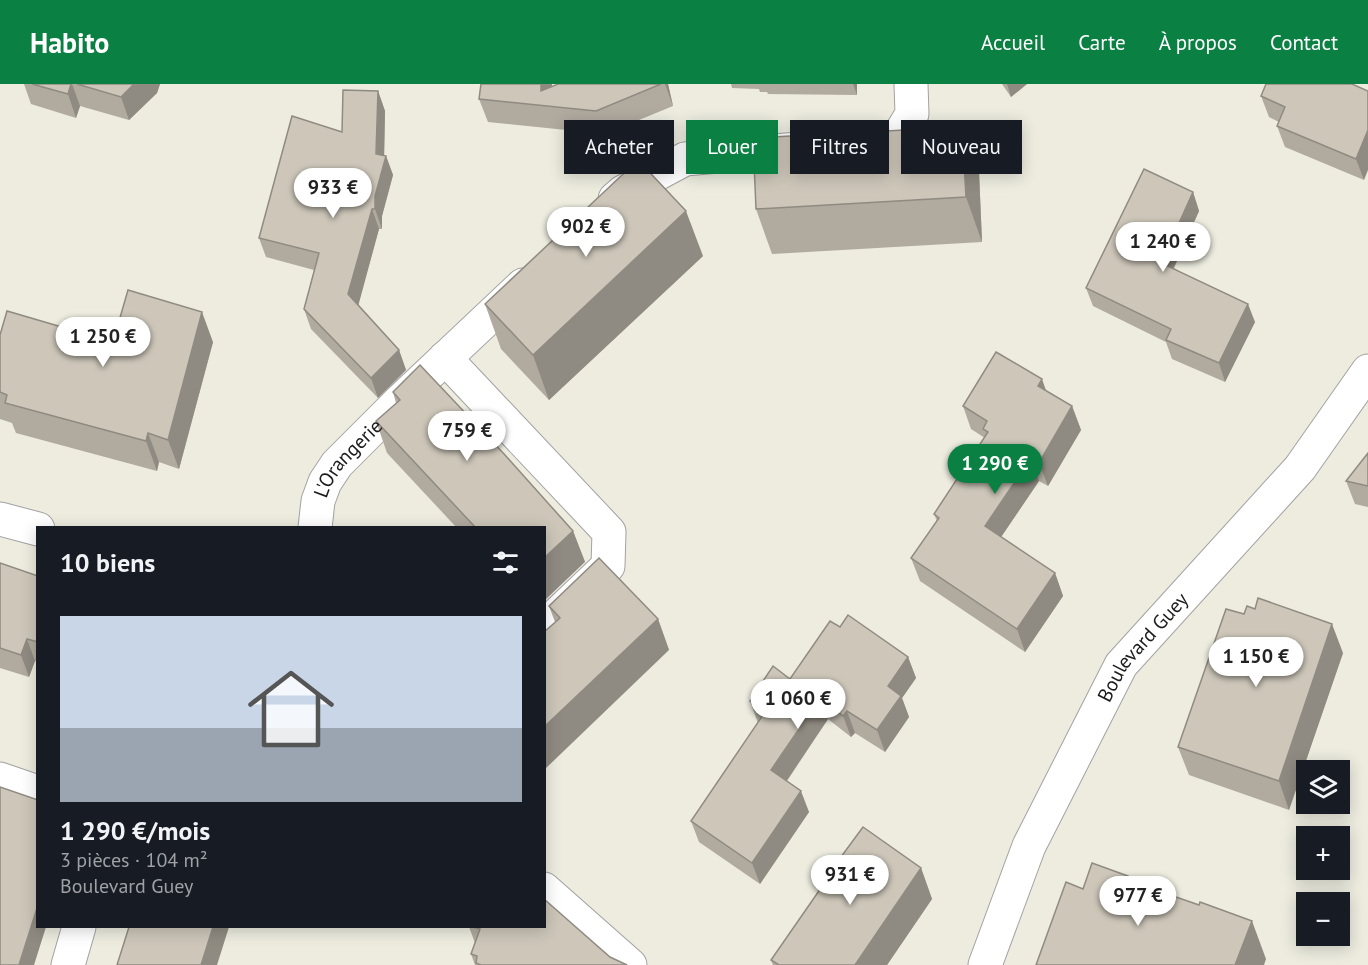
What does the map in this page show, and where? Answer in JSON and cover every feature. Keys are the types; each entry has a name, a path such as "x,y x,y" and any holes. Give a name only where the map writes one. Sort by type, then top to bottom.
{"street":[{"path":"597,215 623,192 685,159 877,142 898,137 912,114 911,84"},
{"name":"L'Orangerie","path":"315,526 318,501 325,482 337,464 546,263"},
{"path":"445,358 609,532 608,566 546,625"},
{"name":"Boulevard Guey","path":"985,965 1029,846 1121,665 1300,468 1368,371"},
{"path":"0,519 36,528"},
{"path":"0,779 36,791"},
{"path":"546,891 630,965"},
{"path":"68,965 79,928"}],"building":[{"path":"32,84 71,84 68,94"},
{"path":"77,84 134,84 121,97"},
{"path":"481,84 541,84 541,91 558,84 661,84 596,111 479,99"},
{"path":"1266,84 1352,84 1368,91 1368,130 1356,159 1277,126 1285,107 1261,96"},
{"path":"343,90 378,91 376,154 386,156 375,196 375,209 372,209 348,294 399,350 371,378 304,309 319,253 259,238 292,116 342,132"},
{"path":"901,130 901,174 965,174 966,197 756,209 755,174 778,174 778,137 790,136 790,174 889,174 889,131"},
{"path":"1144,169 1193,192 1161,263 1248,304 1219,363 1166,340 1171,329 1086,288"},
{"path":"623,174 651,174 686,211 533,355 485,304"},
{"path":"128,290 202,312 168,440 148,433 146,441 5,403 7,395 0,392 0,335 7,311 113,342"},
{"path":"996,352 1042,379 1038,386 1072,406 1039,463 1031,458 985,526 1055,573 1017,629 911,558 939,518 934,514 988,432 983,429 987,421 963,406"},
{"path":"420,365 573,531 546,556 546,526 474,526 376,421 400,400 393,392"},
{"path":"1368,453 1368,486 1346,481"},
{"path":"599,558 658,619 546,725 546,630 560,618 549,606"},
{"path":"0,563 36,575 36,641 27,639 21,655 0,648"},
{"path":"1258,598 1332,624 1279,781 1178,747 1226,609 1244,614 1247,606 1255,609"},
{"path":"848,615 908,657 888,686 901,696 877,730 847,711 843,716 820,698 771,770 801,791 752,863 691,821 765,712 750,701 773,666 790,679 830,621 840,627"},
{"path":"0,787 36,799 36,911 19,965 0,965"},
{"path":"863,827 921,868 855,965 779,965 771,960 838,861"},
{"path":"1092,863 1128,876 1127,880 1199,905 1200,902 1252,921 1235,965 1036,965 1066,882 1083,889"},
{"path":"546,901 610,957 627,965 481,965 476,963 477,956 471,954 480,929 476,928 546,928"},
{"path":"129,928 213,928 201,965 117,965"}]}
